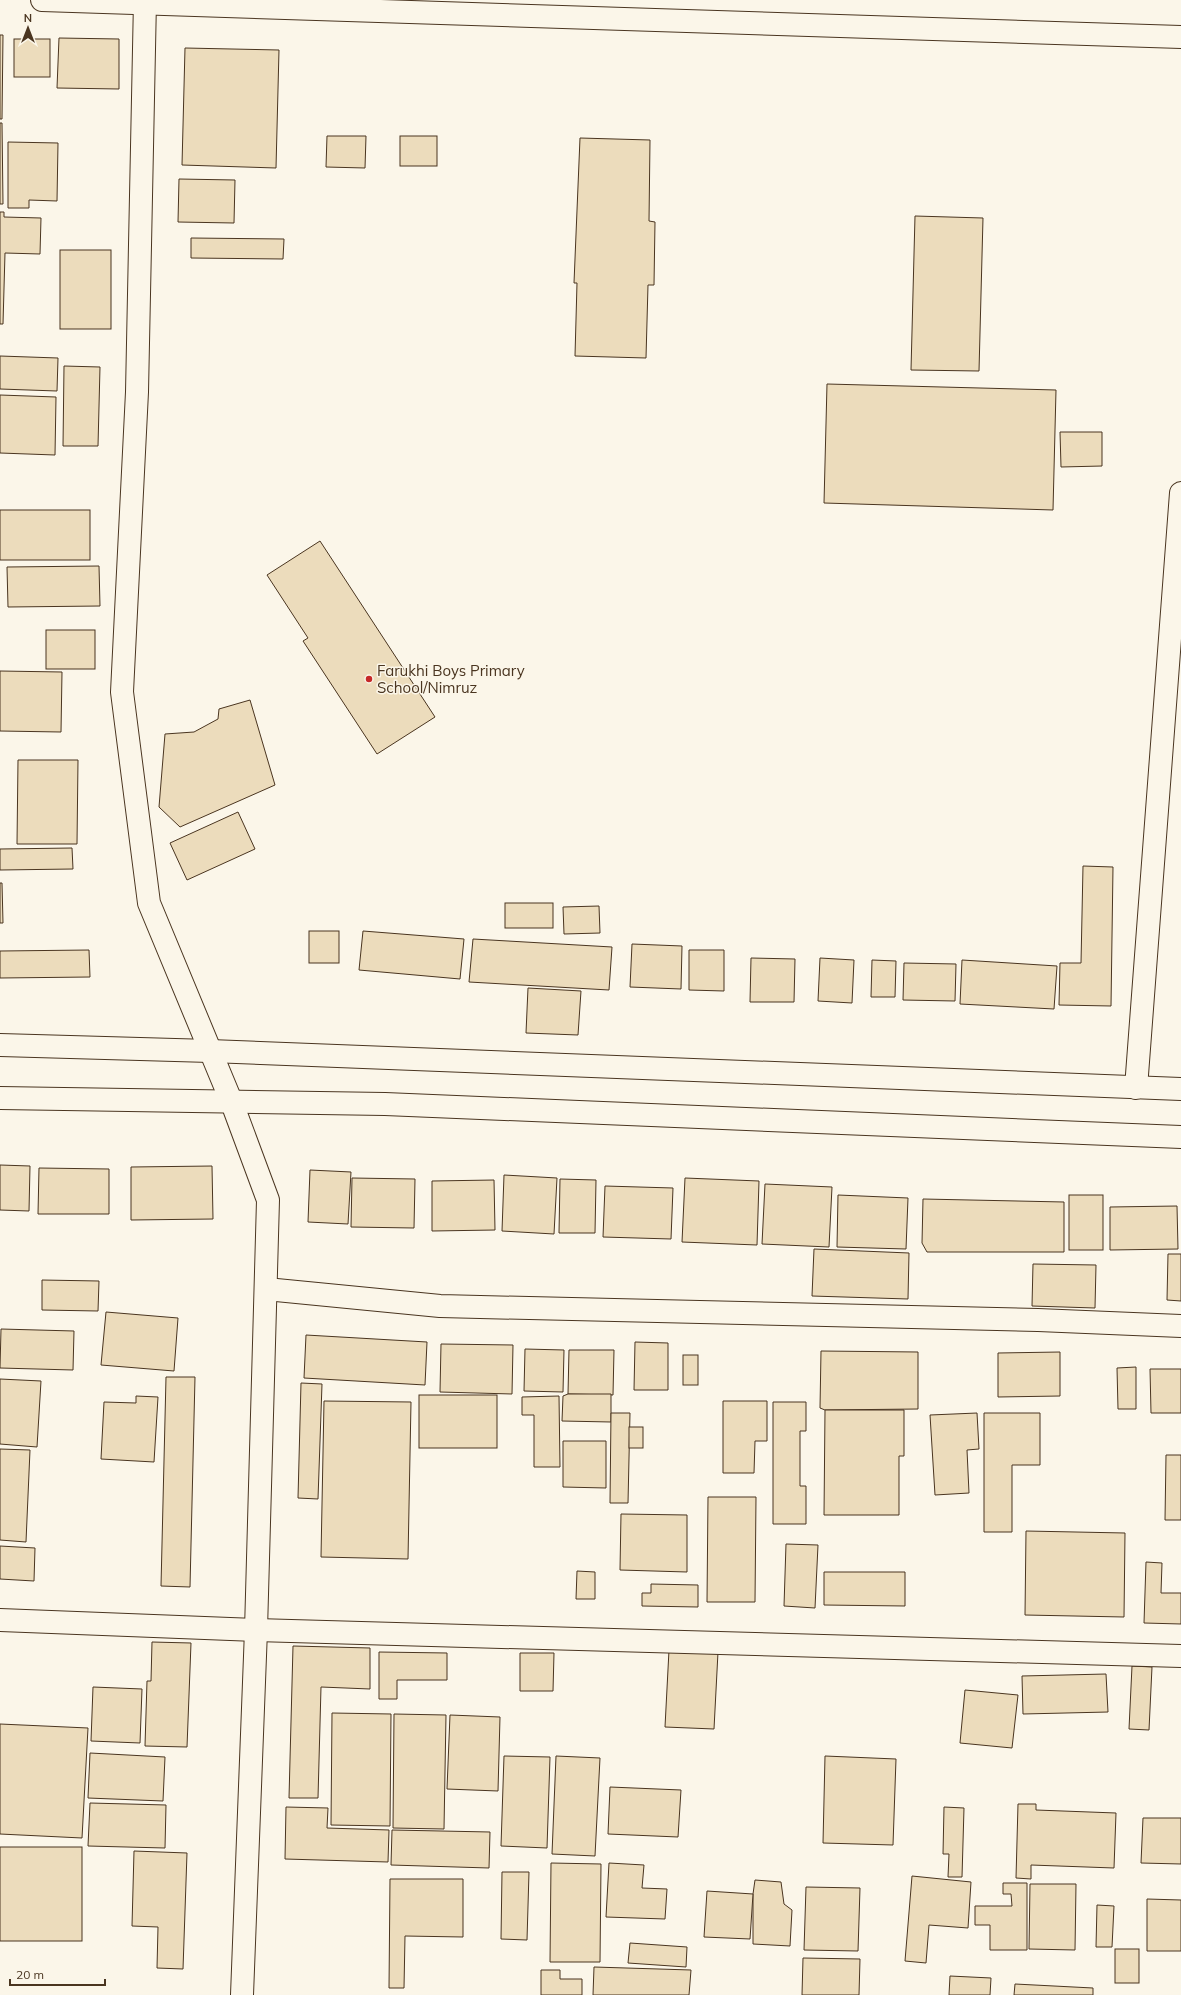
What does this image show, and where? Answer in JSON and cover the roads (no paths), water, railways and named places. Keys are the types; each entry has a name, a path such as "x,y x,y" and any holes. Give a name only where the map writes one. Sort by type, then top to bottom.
{"street":[{"path":"42,0 145,2 1181,37"},
{"path":"145,2 137,392 122,692 149,903 232,1103 268,1200 256,1630 242,1995"},
{"path":"1136,1088 1181,493"},
{"path":"0,1046 210,1051 1181,1089"},
{"path":"0,1098 232,1103 385,1104 1181,1137"},
{"path":"266,1289 440,1306 1038,1320 1181,1326"},
{"path":"0,1620 256,1630 1181,1656"}],"place":[{"name":"Farukhi Boys Primary School/Nimruz","path":"369,679"}]}
